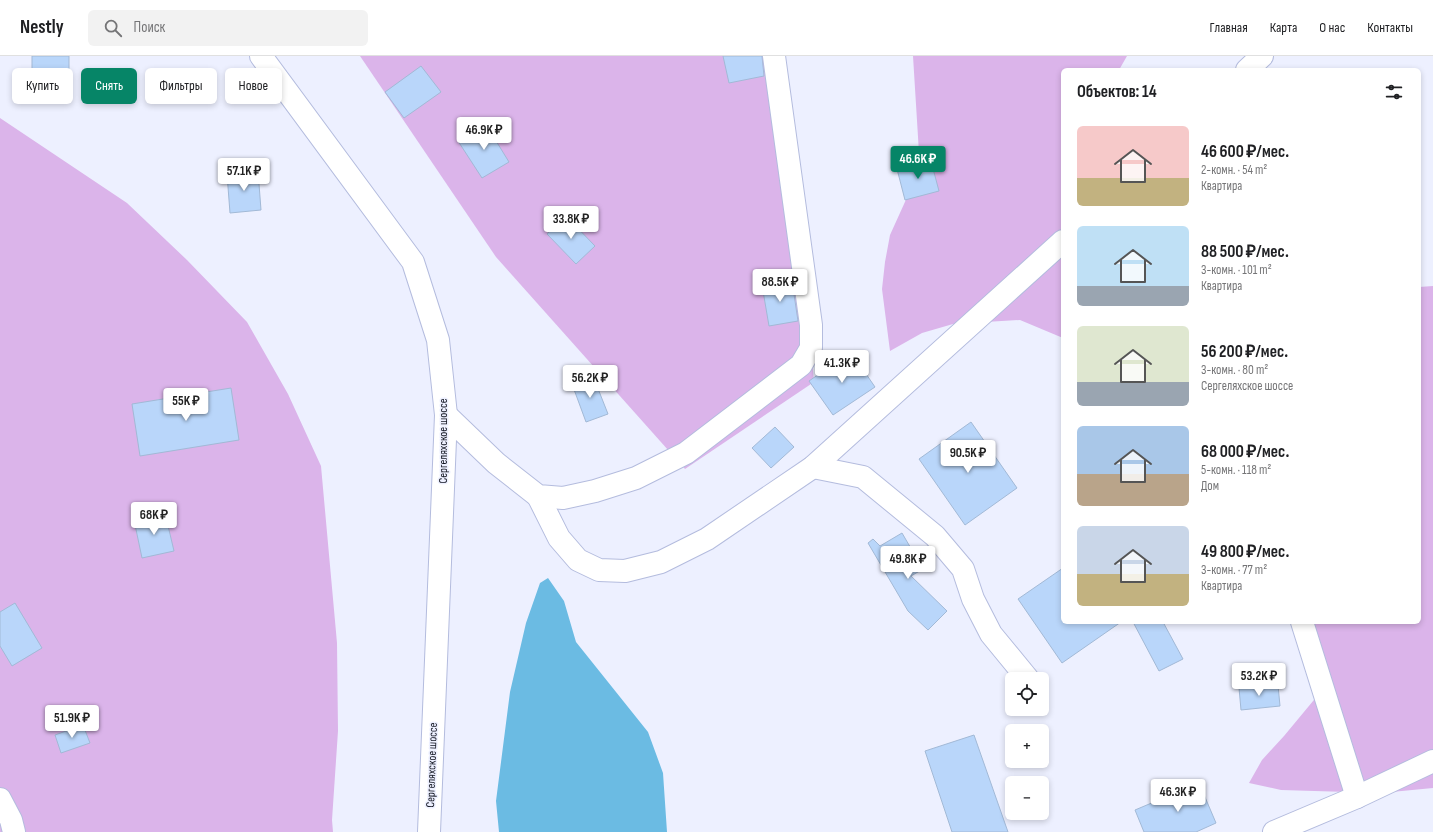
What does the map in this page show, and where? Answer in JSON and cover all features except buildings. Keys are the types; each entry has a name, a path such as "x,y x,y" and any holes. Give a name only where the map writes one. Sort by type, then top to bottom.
{"street":[{"name":"Сергеляхское шоссе","path":"261,56 413,262 438,340 446,415 429,832"},
{"path":"538,496 563,498 595,491 636,478 686,453 801,365 811,348 811,326 774,56"},
{"path":"1249,68 1262,56"},
{"path":"446,415 496,463 538,496 559,538 578,560 599,570 625,571 661,562 707,539 813,467 1061,243"},
{"path":"813,467 863,477 935,536 963,569 972,599 991,634 1022,672"},
{"path":"1303,624 1357,797"},
{"path":"1274,832 1357,797 1433,761"},
{"path":"0,799 11,820 14,832"}],"shaded area":[{"path":"360,56 768,56 795,159 814,382 685,469 496,257"},
{"path":"913,56 1127,56 1120,68 1061,68 1061,337 1020,320 953,324 922,333 890,351 882,289 885,262 890,235 914,182 919,153"},
{"path":"0,118 127,203 187,260 247,322 288,394 321,466 337,643 338,731 332,820 333,832 0,832"},
{"path":"1433,286 1433,788 1381,793 1281,790 1249,783 1262,760 1323,689 1313,624 1421,624 1421,287"}],"water":[{"path":"548,578 564,601 576,642 648,732 663,773 667,832 499,832 496,801 510,692 526,623 540,583"}]}
